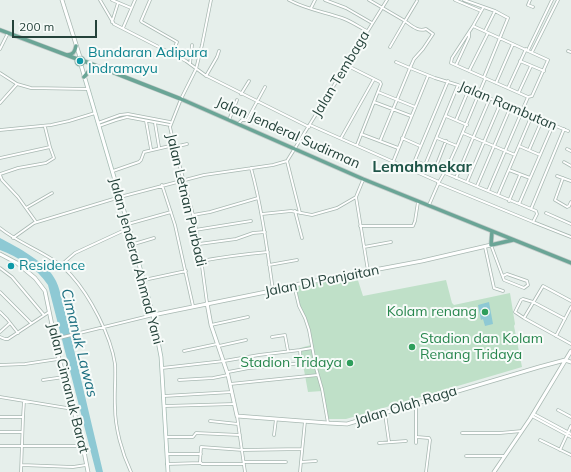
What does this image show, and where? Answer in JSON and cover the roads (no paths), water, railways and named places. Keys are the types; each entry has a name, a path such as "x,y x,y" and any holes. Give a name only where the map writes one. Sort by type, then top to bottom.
{"main road":[{"path":"0,30 66,55 83,58 82,63 77,64 78,58"},
{"path":"66,55 72,54 76,46"},
{"name":"Jalan Jenderal Sudirman","path":"82,63 181,99 239,123 363,179 571,263"},
{"path":"84,77 88,72 96,67"},
{"path":"492,231 491,245 514,240"}],"street":[{"path":"62,0 76,46 78,58"},
{"path":"100,0 112,22 172,54 206,76 241,94 309,126 341,138 439,182 571,237"},
{"path":"112,0 131,8"},
{"path":"123,28 135,0"},
{"path":"150,0 141,21 177,42 172,54"},
{"name":"Jalan Letnan Purbadi","path":"207,303 199,244 193,215 170,132 171,124 181,99 196,69 211,0"},
{"path":"289,0 300,6 344,19 368,31"},
{"path":"311,8 315,0"},
{"path":"325,0 346,8 372,23"},
{"path":"369,0 418,30 426,29 433,34 414,59 380,142"},
{"name":"Jalan Tembaga","path":"287,161 382,9 386,0"},
{"path":"455,0 481,11"},
{"path":"429,205 467,125 508,19 495,11 464,0"},
{"path":"530,0 528,5 533,7"},
{"path":"508,88 520,61 552,0 557,1 532,52"},
{"path":"390,47 417,1"},
{"path":"112,22 118,3"},
{"path":"471,7 472,3"},
{"path":"483,8 450,62 529,97"},
{"path":"469,71 495,11"},
{"path":"473,26 549,61 534,94 529,97 522,111 488,191"},
{"path":"0,49 8,33"},
{"path":"456,65 469,37 469,33"},
{"path":"496,83 513,44"},
{"path":"191,65 192,45"},
{"path":"206,76 219,51"},
{"path":"520,61 544,71"},
{"name":"Jalan Rambutan","path":"396,62 428,76 458,84 568,131"},
{"name":"Jalan Jenderal Ahmad Yani","path":"82,63 84,77 144,280 159,342 165,406 168,472"},
{"path":"346,65 381,84 357,145"},
{"path":"519,92 531,66"},
{"path":"0,73 17,84 31,88 88,89"},
{"path":"393,162 414,107 428,76"},
{"path":"341,138 374,79"},
{"path":"241,94 249,81"},
{"path":"448,81 415,160 425,166 538,212 533,222"},
{"path":"0,103 17,84"},
{"path":"425,166 458,84"},
{"path":"239,123 242,120 247,120 265,87"},
{"path":"456,120 469,89"},
{"path":"378,92 414,107"},
{"path":"456,178 490,98"},
{"path":"229,120 238,100"},
{"path":"374,102 411,116"},
{"path":"467,182 501,102"},
{"path":"477,186 511,106"},
{"path":"0,130 45,126 69,121 95,113"},
{"path":"98,125 120,115 128,114 171,124"},
{"path":"498,195 532,115"},
{"path":"446,116 467,125"},
{"path":"98,125 124,117 146,120 155,123 171,124"},
{"path":"146,120 151,149"},
{"path":"529,150 542,120"},
{"path":"155,123 159,148"},
{"path":"519,204 553,124"},
{"path":"36,222 2,180 0,174 21,167 47,162 54,158 45,126"},
{"path":"531,209 564,129"},
{"path":"463,133 515,155"},
{"path":"361,134 398,148"},
{"path":"402,138 420,146"},
{"path":"437,138 457,146"},
{"path":"435,169 446,142"},
{"path":"113,172 139,162 143,153 151,149 187,144"},
{"path":"519,146 540,155"},
{"path":"0,158 50,147"},
{"path":"567,149 571,151"},
{"path":"13,238 28,226 36,222 162,185 204,175 280,164 287,161 300,213"},
{"path":"564,162 571,166"},
{"path":"251,168 262,214 273,290"},
{"path":"509,170 530,178"},
{"path":"509,200 520,175"},
{"path":"557,176 571,181"},
{"path":"563,178 555,200 567,207 571,202"},
{"path":"363,179 356,197 368,271"},
{"path":"162,185 171,212 193,306"},
{"path":"26,208 52,193"},
{"path":"262,214 296,211 310,215 322,213 337,208 356,197"},
{"path":"193,215 258,198"},
{"path":"360,226 412,226 415,221 418,200"},
{"path":"296,211 302,238"},
{"path":"128,224 171,212"},
{"path":"546,213 571,224"},
{"path":"195,230 251,221"},
{"path":"0,228 13,238 48,256 61,265 79,285 103,327 111,347 115,366 115,414 118,431 131,472"},
{"path":"61,265 75,253 129,228"},
{"path":"199,244 236,239 265,232"},
{"path":"134,244 154,238"},
{"path":"364,247 391,242"},
{"path":"491,245 502,276 506,281 524,288 528,285 527,281 507,274 502,276"},
{"name":"Jalan DI Panjaitan","path":"153,315 491,245"},
{"path":"485,247 494,288 503,291"},
{"path":"201,261 228,256 268,252"},
{"name":"Jalan Cimanuk Barat","path":"0,254 17,263 35,278 45,291 58,360 84,446 88,472"},
{"path":"269,265 297,260"},
{"path":"0,268 12,277 44,315"},
{"path":"144,280 186,272"},
{"path":"294,285 300,306 307,322 328,423"},
{"path":"524,318 543,286 571,301"},
{"path":"0,292 31,323"},
{"path":"564,319 533,302 523,299 515,312 571,344"},
{"path":"207,303 211,325 233,392 243,450 245,472"},
{"path":"556,336 571,307"},
{"path":"0,312 18,333"},
{"path":"0,337 6,339 18,333 49,312"},
{"path":"55,339 153,315"},
{"path":"211,325 248,317"},
{"path":"0,332 10,323"},
{"path":"272,337 285,335 288,351"},
{"path":"184,351 246,340"},
{"path":"162,368 224,361 260,354 313,348"},
{"path":"300,350 301,363"},
{"path":"494,472 522,431 571,351"},
{"path":"0,365 58,360"},
{"path":"565,360 571,362"},
{"name":"Jalan Olah Raga","path":"237,416 347,424 518,372 565,360"},
{"path":"178,380 213,378 249,368 315,362"},
{"path":"230,384 318,375"},
{"path":"43,380 64,377"},
{"path":"164,396 233,392"},
{"path":"0,397 73,409"},
{"path":"21,472 22,417 24,400"},
{"path":"416,402 416,444"},
{"path":"165,406 235,404"},
{"path":"558,410 571,417"},
{"path":"384,413 389,442"},
{"path":"532,414 571,434"},
{"path":"532,414 571,437"},
{"path":"0,417 22,417"},
{"path":"274,435 276,419"},
{"path":"210,421 238,424"},
{"path":"300,472 305,421"},
{"path":"560,450 571,426"},
{"path":"462,433 500,433 522,431"},
{"path":"0,432 22,432"},
{"path":"166,437 194,437 196,433 240,435"},
{"path":"417,437 429,438 430,440 426,472"},
{"path":"540,440 571,455"},
{"path":"379,443 406,441"},
{"path":"0,446 84,446"},
{"path":"201,463 201,447 243,450 302,449"},
{"path":"167,454 201,454"},
{"path":"466,456 505,456"},
{"path":"301,462 316,461"},
{"path":"167,464 286,462"},
{"path":"22,465 73,467 87,465"}],"water":[{"path":"0,238 39,262 52,274 57,283 103,472 96,472 48,285 33,268 14,256 0,250"},
{"name":"Kolam renang","path":"489,302 493,324 485,326 483,319 481,320 478,305"}],"place":[{"name":"Bundaran Adipura Indramayu","path":"80,61"},
{"name":"Residence","path":"11,266"},
{"name":"Kolam renang","path":"485,312"},
{"name":"Stadion dan Kolam Renang Tridaya","path":"412,347"},
{"name":"Stadion Tridaya","path":"350,363"}],"district":[{"name":"Lemahmekar","path":"422,167"}],"water label":[{"name":"Cimanuk Lawas","path":"79,343"}]}
